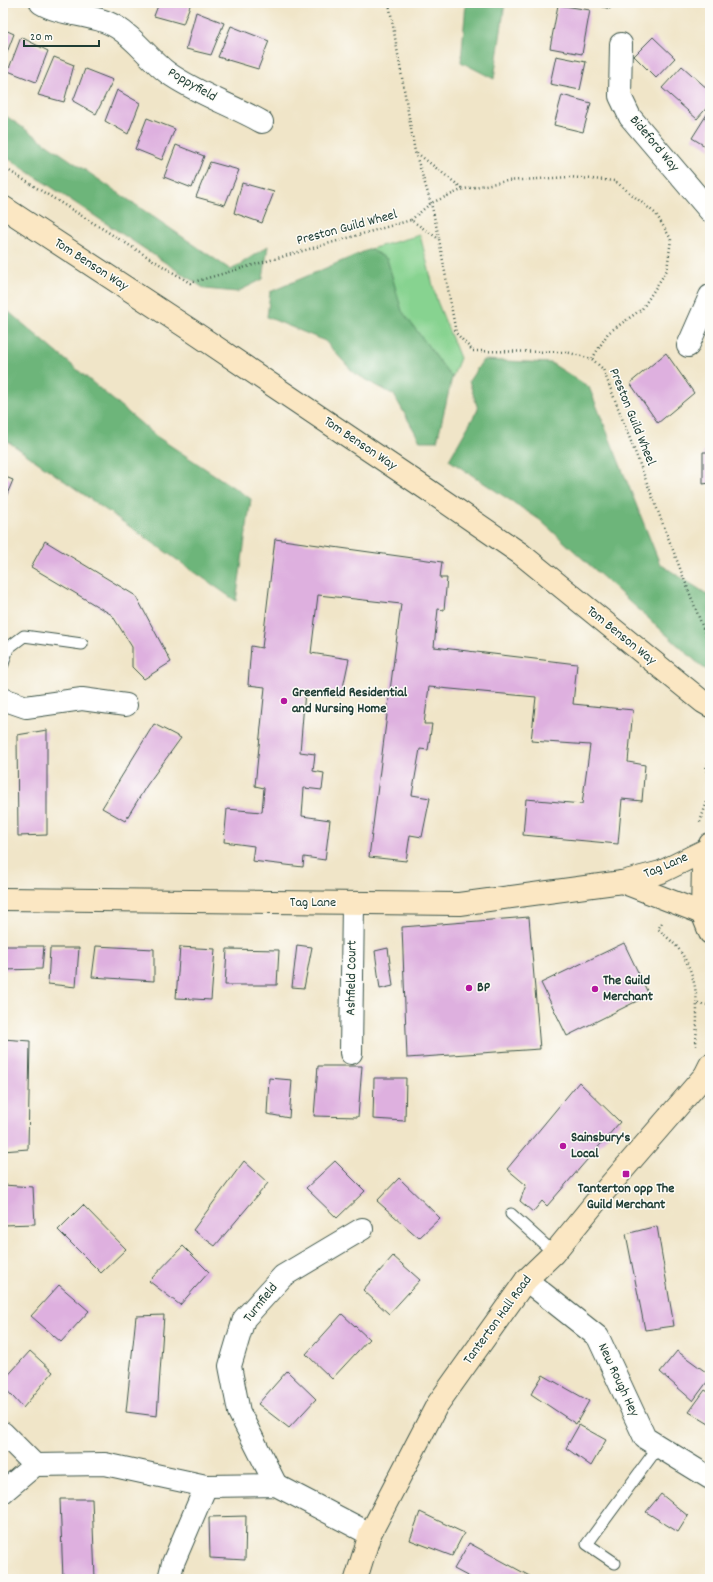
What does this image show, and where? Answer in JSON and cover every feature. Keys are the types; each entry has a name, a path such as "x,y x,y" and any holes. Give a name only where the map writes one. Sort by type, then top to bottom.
{"main road":[{"name":"Tom Benson Way","path":"3,207 196,333 521,554 708,709"},
{"name":"Tag Lane","path":"3,899 460,904 622,882 661,872 709,846"},
{"path":"709,846 703,862 702,913 710,933"},
{"name":"Tag Lane","path":"622,882 702,913"},
{"name":"Tanterton Hall Road","path":"356,1579 370,1534 437,1405 526,1280 554,1253 603,1193 705,1075"}],"street":[{"name":"Poppyfield","path":"41,3 53,8 90,17 118,28 140,45 168,72 197,90 262,122"},
{"name":"Bideford Way","path":"621,44 620,96 630,118 710,210"},
{"path":"688,346 710,296"},
{"path":"3,699 26,707 82,699 126,704"},
{"name":"Ashfield Court","path":"351,1053 353,903"},
{"name":"Turnfield","path":"276,1485 239,1412 230,1366 244,1319 283,1276 362,1229"},
{"name":"New Rough Hey","path":"526,1280 598,1337 645,1438 710,1478"},
{"path":"3,1434 35,1465"},
{"path":"3,1492 35,1465 105,1464 206,1486 276,1485 370,1534"},
{"path":"169,1579 173,1563 206,1486"}],"lane":[{"path":"3,664 8,648 24,636 82,644"},
{"path":"511,1214 554,1253"},
{"path":"615,1563 587,1544 659,1446"}],"path":[{"path":"389,3 416,152 431,203 439,239"},
{"path":"416,152 464,189"},
{"name":"Preston Guild Wheel","path":"3,166 190,283 411,220 439,239 456,333 473,351 566,352 592,359 603,369 710,646"},
{"path":"411,220 431,203 464,189 507,181 569,177 615,181 656,214 671,239 666,270 642,309 608,333 592,359"},
{"path":"698,824 702,818 710,793 706,765 710,764"},
{"path":"673,902 658,929 680,950 691,972 697,996 705,1075"},
{"path":"698,1004 710,1005"}],"green space":[{"path":"466,3 505,3 494,79 461,62"},
{"path":"3,114 231,270 268,246 263,279 237,292 205,289 3,155"},
{"path":"420,235 437,301 460,358 452,378 402,311 387,259 370,249"},
{"path":"370,249 387,259 402,311 452,378 437,441 420,441 394,395 354,373 325,341 267,317 270,292"},
{"path":"3,307 156,436 251,499 236,601 3,438"},
{"path":"483,360 551,363 589,387 660,564 710,596 710,672 701,666 540,520 449,460 478,409 469,381"}],"building":[{"path":"159,3 191,3 183,24 154,16"},
{"path":"590,3 612,3 610,9"},
{"path":"558,5 590,10 582,54 550,48"},
{"path":"196,12 224,23 211,55 186,49"},
{"path":"231,26 269,41 258,69 218,57"},
{"path":"3,29 14,34 3,63"},
{"path":"21,37 48,51 36,82 8,71"},
{"path":"653,37 675,58 656,78 634,56"},
{"path":"556,56 586,62 580,90 550,84"},
{"path":"54,57 74,65 64,102 38,95"},
{"path":"682,66 710,91 710,104 697,119 662,88"},
{"path":"85,69 113,80 96,114 73,101"},
{"path":"117,90 140,103 128,134 105,121"},
{"path":"562,95 591,103 583,132 554,125"},
{"path":"709,111 710,112 710,149 692,138"},
{"path":"147,118 175,129 162,160 135,149"},
{"path":"176,145 204,156 192,188 164,177"},
{"path":"210,162 239,170 225,205 196,197"},
{"path":"242,183 274,192 262,223 234,213"},
{"path":"666,353 694,393 658,423 630,383"},
{"path":"703,452 710,452 710,483 703,484"},
{"path":"3,476 13,480 3,504"},
{"name":"Greenfield Residential and Nursing Home","path":"275,539 442,562 440,578 447,578 444,610 438,609 434,647 577,664 573,704 633,710 628,762 645,765 642,801 622,799 618,844 523,835 526,799 582,804 590,745 531,741 536,697 429,687 424,724 432,724 428,750 420,749 412,795 430,798 422,837 410,835 406,861 369,857 401,604 318,595 311,653 349,659 341,697 305,691 300,752 315,754 313,771 324,773 322,790 304,788 302,816 330,820 325,860 304,857 303,867 252,861 254,846 224,842 227,809 262,812 264,788 255,786 265,687 248,685 251,646 262,648"},
{"path":"45,541 136,596 171,662 144,679 132,667 132,647 112,615 31,567"},
{"path":"154,724 181,738 147,785 125,821 102,808"},
{"path":"47,730 47,835 18,836 17,735"},
{"name":"BP","path":"529,917 540,1049 407,1058 402,927"},
{"name":"The Guild Merchant","path":"624,943 649,995 567,1036 541,983"},
{"path":"297,945 312,947 304,988 292,987"},
{"path":"3,946 44,946 42,969 3,970"},
{"path":"96,946 154,949 154,981 92,977"},
{"path":"180,947 215,949 211,1000 176,998"},
{"path":"50,948 79,948 76,987 48,984"},
{"path":"388,948 393,986 380,989 375,951"},
{"path":"227,949 279,950 277,985 225,985"},
{"path":"3,1039 30,1041 28,1149 3,1151"},
{"path":"318,1066 362,1066 358,1117 314,1116"},
{"path":"269,1078 292,1080 289,1118 267,1114"},
{"path":"374,1078 406,1078 405,1121 373,1119"},
{"name":"Sainsbury's Local","path":"579,1082 620,1122 547,1206 542,1201 533,1212 520,1201 526,1185 507,1169"},
{"path":"244,1161 268,1183 215,1246 193,1230"},
{"path":"335,1161 365,1191 337,1218 306,1188"},
{"path":"399,1178 440,1218 419,1238 377,1201"},
{"path":"3,1185 33,1187 35,1224 3,1225"},
{"path":"83,1205 126,1249 101,1273 58,1230"},
{"path":"657,1226 674,1326 645,1330 626,1234"},
{"path":"183,1246 209,1272 180,1305 149,1281"},
{"path":"393,1256 420,1280 389,1314 363,1290"},
{"path":"59,1285 89,1311 61,1342 31,1316"},
{"path":"342,1314 369,1339 332,1379 306,1354"},
{"path":"164,1315 157,1416 126,1412 136,1316"},
{"path":"30,1351 53,1372 23,1408 3,1386 3,1381"},
{"path":"677,1351 710,1375 710,1378 693,1401 660,1372"},
{"path":"287,1371 316,1399 289,1428 258,1404"},
{"path":"543,1375 589,1401 576,1424 531,1394"},
{"path":"705,1390 710,1393 709,1424 689,1412"},
{"path":"579,1425 606,1440 591,1466 566,1448"},
{"path":"661,1494 688,1516 678,1532 646,1512"},
{"path":"60,1499 92,1499 95,1579 63,1579"},
{"path":"420,1512 464,1533 452,1556 410,1540"},
{"path":"246,1516 245,1560 210,1558 209,1517"},
{"path":"469,1543 535,1579 473,1579 454,1569"}],"place":[{"name":"Greenfield Residential and Nursing Home","path":"284,701"},
{"name":"BP","path":"469,988"},
{"name":"The Guild Merchant","path":"595,989"},
{"name":"Sainsbury's Local","path":"563,1146"},
{"name":"Tanterton opp The Guild Merchant","path":"626,1174"}]}
